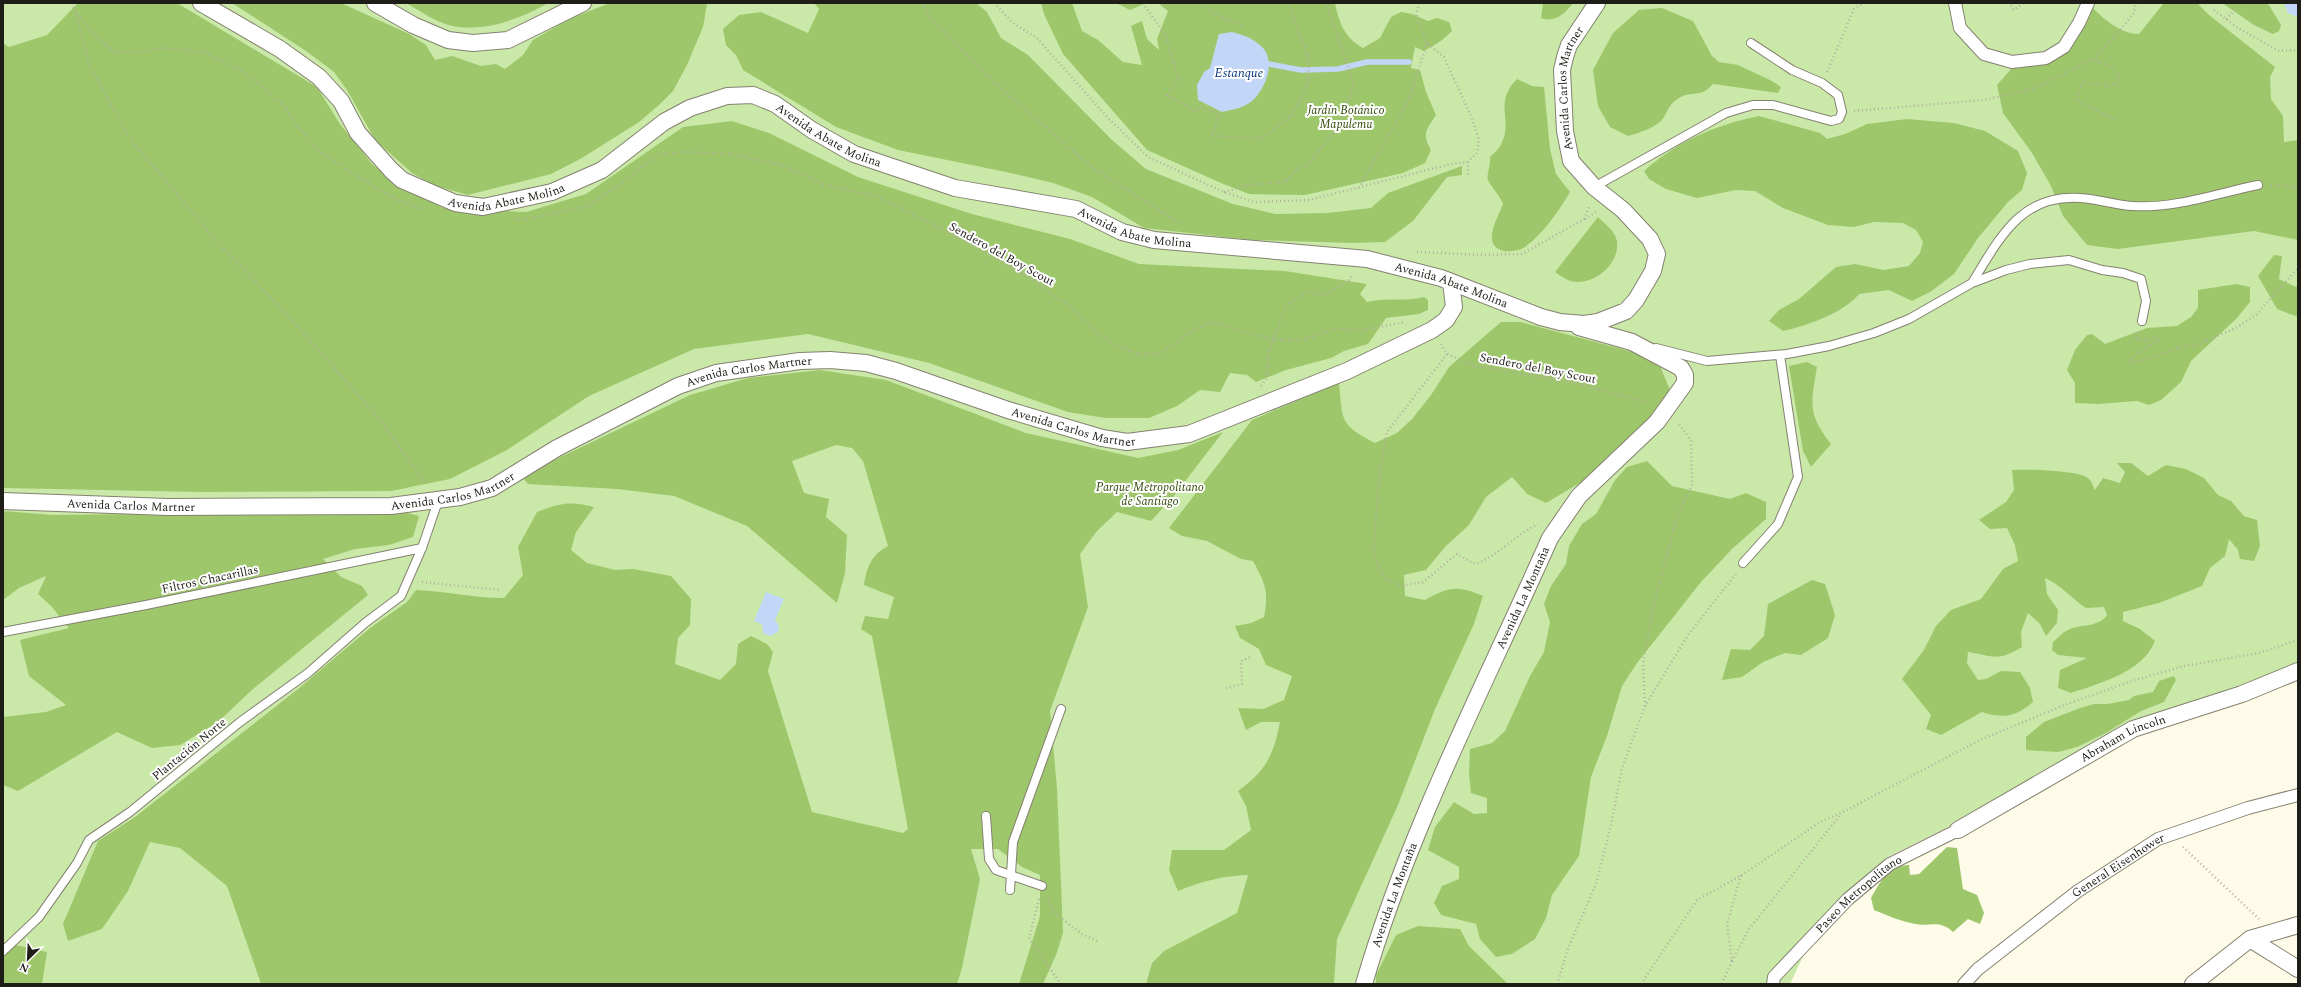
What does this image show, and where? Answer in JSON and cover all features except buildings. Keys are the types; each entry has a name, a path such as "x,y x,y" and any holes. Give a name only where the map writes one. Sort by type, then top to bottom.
{"street":[{"name":"Avenida Abate Molina","path":"201,3 280,49 319,77 341,101 358,133 391,170 402,180 455,203 483,207 552,192 602,170 664,122 690,108 727,96 753,95 775,104 812,130 854,154 955,188 1076,209 1122,232 1154,240 1367,259 1451,282 1541,317"},
{"path":"375,3 413,25 448,40 473,43 508,40 583,3"},
{"name":"Avenida Carlos Martner","path":"1541,317 1560,322 1584,324 1598,322 1626,310 1636,300 1653,271 1657,254 1650,239 1623,210 1594,187 1571,162 1565,131 1562,70 1569,45 1597,3"},
{"path":"1955,3 1960,28 1984,54 2012,62 2046,58 2064,47 2088,3"},
{"name":"Avenida Carlos Martner","path":"3,501 208,507 391,506 438,501 492,488 557,448 678,386 716,373 800,361 830,360 866,363 896,371 1008,410 1102,438 1127,442 1189,434 1347,371 1432,330 1446,320 1454,307 1451,282"},
{"name":"Avenida La Montaña","path":"1364,984 1380,931 1410,847 1550,538 1579,496 1657,422 1685,384 1685,375 1681,368 1632,342 1560,322"},
{"name":"Abraham Lincoln","path":"1958,830 2133,729 2242,694 2298,671"},
{"name":"General Eisenhower","path":"1964,984 1978,969 2078,891 2158,839 2248,808 2298,795"},
{"name":"Paseo Metropolitano","path":"1772,982 1848,899 1890,864 1958,830"},
{"path":"2193,984 2250,939 2298,925"},
{"path":"2250,939 2298,969"}],"lane":[{"path":"1594,187 1726,113 1753,105 1773,105 1831,121 1839,119 1842,112 1838,95 1822,83 1792,70 1751,43"},
{"path":"1972,283 1998,241 2024,212 2047,199 2081,197 2132,206 2166,205 2258,185"},
{"path":"1632,342 1707,361 1780,355 1829,346 1874,333 1909,319 1972,283 2006,270 2030,264 2069,260 2081,262 2102,270 2123,273 2141,279 2146,301 2142,321"},
{"path":"1743,564 1778,524 1798,477 1780,355"},
{"name":"Plantación Norte","path":"3,951 39,917 77,863 89,840 130,812 240,722 308,673 365,623 401,596 422,548 438,501"},
{"name":"Filtros Chacarillas","path":"3,632 146,606 422,548"},
{"path":"1010,890 1013,842 1061,709"},
{"path":"986,816 989,859 996,870 1042,886"}],"path":[{"path":"73,3 89,64 128,136 217,242 295,323 377,416 438,501"},
{"path":"922,3 930,17 982,71 1043,126 1094,169 1183,226"},
{"path":"1143,3 1166,36 1178,80 1167,95 1195,112 1202,107 1220,115 1211,136 1262,139 1292,115 1308,83 1309,60 1288,3"},
{"path":"1199,3 1221,16 1244,26"},
{"path":"1224,192 1248,185 1285,182 1298,168 1309,164 1339,125 1354,84 1326,3"},
{"path":"996,4 1013,23 1037,38 1107,117 1148,157 1224,192 1254,202 1309,200 1359,189 1451,164 1468,162 1477,153 1479,140 1472,118 1444,58 1427,42 1416,16 1419,3"},
{"path":"1822,83 1854,9 1863,3"},
{"path":"2012,3 2010,4 2014,10 2023,3"},
{"path":"1842,112 1984,100 2035,88 2093,58 2134,13 2136,3"},
{"path":"2226,19 2235,10 2235,3"},
{"path":"74,9 101,41 114,51 138,53 159,48 203,52 247,74 286,108 296,125 319,151 396,199 426,211"},
{"path":"2214,10 2226,19 2280,51 2298,50"},
{"path":"1359,189 1409,99 1427,42"},
{"path":"2093,58 2114,68 2119,76 2116,83 2108,86 2083,82 2076,100 2117,121"},
{"name":"Sendero del Boy Scout","path":"513,219 528,219 588,206 628,179 658,154 685,152 732,154 781,165 823,184 874,196 897,206 974,246 1026,276 1068,305 1098,334 1119,347 1138,354 1158,354 1193,330 1212,322 1273,340 1305,339 1335,329 1364,330 1412,321 1432,330"},
{"path":"1468,162 1468,174"},
{"path":"2258,185 2298,187"},
{"path":"1472,255 1522,254 1584,219 1590,203"},
{"path":"1260,388 1266,378 1269,351 1286,306 1306,292 1324,294 1348,281 1367,259"},
{"path":"2142,321 2134,336 2136,339 2145,341 2156,337 2158,341 2134,356 2128,362 2134,363 2184,346 2194,346 2224,334 2257,314 2283,287 2298,268"},
{"path":"1432,330 1447,354 1387,432 1380,470 1373,552 1383,577 1400,586 1423,582 1456,554 1475,564 1490,558 1522,532 1543,521 1550,538"},
{"name":"Sendero del Boy Scout","path":"1447,354 1475,366 1576,383 1631,396 1666,409"},
{"path":"1645,706 1643,663 1653,610 1676,519 1692,485 1691,440 1666,409"},
{"path":"1559,984 1558,982 1568,948 1596,884 1611,825 1622,768 1645,706 1688,635 1743,564"},
{"path":"408,581 501,590"},
{"path":"1641,984 1697,900 1742,875 1820,822 1841,813 1980,740 2062,706 2129,682 2184,666 2259,653 2298,640"},
{"path":"1226,688 1242,684 1241,661 1251,657"},
{"path":"1722,984 1732,960 1749,929 1841,813"},
{"path":"2171,835 2273,932"},
{"path":"1732,960 1727,924 1742,875"},
{"path":"1042,886 1047,893 1052,911 1082,934 1097,941"},
{"path":"1042,886 1029,939 1061,984"}],"green space":[{"name":"Parque Metropolitano de Santiago","path":"3,3 2298,3 2298,665 2130,724 2007,798 1889,856 1818,924 1790,984 3,984"},
{"path":"78,3 177,3 317,87 340,124 372,164 400,185 443,208 526,212 586,194 683,127 732,121 769,133 858,177 972,214 1070,239 1139,264 1285,271 1367,284 1360,294 1367,302 1424,297 1428,300 1428,310 1419,314 1386,318 1368,344 1344,351 1331,358 1286,370 1256,382 1247,375 1230,373 1220,392 1200,390 1177,406 1149,418 1105,418 1068,412 929,363 808,334 694,349 589,396 507,450 450,479 391,491 200,492 3,488 3,43 9,47 47,35"},
{"path":"232,3 341,3 409,34 426,45 435,60 452,56 481,66 496,64 505,69 523,55 533,40 569,19 610,3 707,4 703,27 687,65 673,91 639,122 582,158 551,174 468,195 436,186 412,173 375,140 347,90 334,72 306,51"},
{"path":"406,3 548,3 515,19 502,23 490,26 465,27 453,26 441,22"},
{"path":"814,3 976,3 987,12 1001,38 1028,55 1111,139 1146,169 1233,204 1275,214 1327,213 1371,208 1388,193 1462,166 1462,175 1447,177 1413,221 1385,242 1351,243 1252,240 1144,228 1092,197 1053,183 898,150 836,127 743,70 736,55 726,45 723,29 739,15 761,12 808,33 819,9"},
{"name":"Jardín Botánico Mapulemu","path":"1041,3 1072,3 1082,31 1098,40 1123,62 1142,65 1131,26 1142,21 1147,39 1159,50 1157,39 1168,11 1158,3 1335,3 1341,23 1347,35 1363,48 1380,38 1391,17 1401,12 1412,14 1428,21 1437,18 1449,22 1452,31 1441,41 1424,51 1415,47 1411,68 1420,70 1426,92 1436,115 1426,132 1426,140 1431,150 1425,163 1403,173 1305,195 1249,194 1147,150 1063,54 1044,14"},
{"path":"1116,3 1146,3 1130,10"},
{"path":"1543,3 1573,3 1563,14 1555,18 1546,19 1541,18"},
{"path":"2197,3 2209,15 2275,67 2270,77 2271,99 2283,116 2284,142 2298,140 2298,240 2254,231 2118,249 2087,245 2063,216 2051,186 2032,153 2003,113 1997,85 2012,68 2045,64 2069,51 2093,8 2114,26 2126,32 2139,34 2163,4"},
{"path":"2222,3 2265,3 2269,5 2281,25 2279,31 2273,34 2254,25"},
{"path":"1662,8 1693,21 1712,56 1719,62 1738,65 1772,81 1781,87 1778,93 1713,84 1708,89 1700,93 1684,96 1674,101 1663,119 1653,127 1628,136 1610,127 1598,106 1593,70 1613,33 1639,10"},
{"path":"1517,79 1532,86 1544,87 1550,149 1556,174 1570,192 1550,222 1532,242 1515,251 1504,251 1497,248 1493,243 1493,230 1503,204 1500,197 1489,182 1488,175 1490,157 1497,150 1504,137 1506,96"},
{"path":"1759,116 1820,133 1827,139 1845,134 1867,124 1907,119 1954,123 1985,131 2018,151 2027,173 2022,190 2008,202 1978,238 1954,274 1930,292 1912,301 1889,290 1859,294 1844,307 1824,318 1783,331 1769,321 1779,310 1799,299 1836,267 1855,264 1883,270 1909,266 1920,253 1923,242 1916,230 1903,223 1874,222 1854,227 1828,225 1783,208 1755,191 1736,190 1697,198 1666,189 1649,179 1644,171 1670,151 1712,129"},
{"path":"1598,217 1607,225 1616,237 1617,249 1611,263 1600,275 1586,281 1572,281 1555,272"},
{"path":"2274,255 2282,256 2279,279 2296,287 2298,285 2298,317 2277,309 2258,276"},
{"path":"2236,284 2250,287 2250,302 2237,318 2191,361 2181,382 2161,400 2149,405 2137,401 2098,404 2075,403 2075,383 2067,370 2075,350 2087,335 2092,334 2105,344 2147,328 2177,326 2191,317 2198,308 2198,290"},
{"path":"1501,322 1520,322 1633,352 1660,366 1670,390 1643,426 1593,475 1546,503 1527,494 1512,477 1486,497 1469,525 1446,546 1426,570 1404,575 1405,596 1425,600 1447,590 1460,589 1474,592 1483,596 1474,624 1435,709 1398,805 1337,939 1334,984 1146,984 1152,963 1164,951 1237,913 1248,875 1213,880 1196,884 1178,891 1169,870 1172,850 1224,850 1251,830 1246,806 1238,791 1262,769 1267,762 1274,745 1280,722 1261,722 1246,730 1238,708 1263,709 1284,700 1292,676 1266,665 1259,649 1240,638 1235,626 1251,623 1264,617 1266,600 1265,588 1253,561 1241,559 1207,541 1182,536 1169,528 1252,420 1339,383 1341,406 1345,420 1355,431 1375,443 1397,433 1412,419 1431,395 1449,367"},
{"path":"1807,362 1817,367 1812,399 1814,416 1831,444 1811,467 1803,451 1789,366"},
{"path":"820,370 886,380 1026,433 1138,458 1178,450 1223,432 1173,497 1151,521 1117,512 1097,531 1080,554 1088,607 1050,711 1057,788 1063,933 1056,955 1043,984 1019,984 1040,916 1040,875 1022,867 998,849 971,849 980,879 962,968 957,984 261,984 227,886 180,848 150,842 128,891 102,929 68,941 63,924 98,841 135,817 298,689 370,628 407,602 416,590 504,598 523,575 518,547 537,512 565,504 578,504 594,507 576,532 571,550 587,563 615,570 634,569 671,576 691,599 690,625 678,638 675,664 720,680 736,664 738,644 751,636 767,644 773,652 768,671 812,812 903,833 908,829 872,636 861,629 865,616 888,619 894,597 864,585 868,567 871,562 878,553 888,546 863,461 852,448 836,445 792,461 804,493 829,499 826,517 847,535 845,573 837,603 747,526 674,496 617,489 528,484 521,476 690,395 748,378"},
{"path":"1647,461 1672,486 1730,499 1746,493 1766,502 1766,519 1732,549 1701,582 1637,663 1622,686 1607,736 1591,777 1579,856 1552,895 1546,918 1535,939 1512,954 1496,957 1480,939 1476,924 1441,915 1434,903 1442,886 1459,879 1459,867 1428,850 1435,827 1454,802 1474,814 1487,813 1487,798 1471,793 1469,774 1470,749 1492,743 1505,731 1530,676 1544,652 1550,622 1544,604 1551,586 1566,564 1569,546 1582,524 1596,514 1615,480 1627,467"},
{"path":"2117,463 2131,463 2148,476 2166,465 2186,469 2204,478 2218,495 2231,501 2244,516 2257,520 2260,546 2254,561 2240,559 2238,550 2229,539 2225,556 2210,568 2202,586 2159,603 2123,612 2123,621 2140,629 2155,641 2149,652 2141,661 2119,675 2071,693 2058,688 2060,670 2087,658 2058,655 2052,650 2053,642 2066,631 2076,627 2093,624 2103,619 2107,615 2104,607 2086,608 2056,584 2045,578 2047,594 2058,610 2057,623 2046,636 2040,624 2028,613 2021,632 2022,647 2007,655 1995,657 1968,652 1967,663 1978,680 1986,679 2001,671 2020,672 2030,688 2033,702 2015,714 1996,716 1982,712 1941,735 1926,729 1931,715 1902,679 1924,650 1936,626 1951,610 1981,599 2003,569 2018,561 2015,545 2007,528 1990,529 1979,520 2006,502 2014,490 2012,470 2065,472 2084,476 2091,481 2095,490 2103,478 2120,483 2125,472"},
{"path":"3,511 53,515 400,511 419,516 413,537 389,545 355,549 323,559 341,577 362,586 368,595 253,689 218,722 180,745 152,748 117,732 18,791 3,785 3,717 46,712 66,705 29,676 20,640 69,628 52,607 38,594 46,576 19,588 3,600"},
{"path":"1812,580 1825,584 1835,615 1828,638 1801,655 1785,653 1763,662 1742,677 1722,680 1731,649 1750,650 1764,636 1768,604"},
{"path":"2174,676 2176,680 2164,702 2141,711 2106,733 2077,747 2058,752 2026,750 2026,737 2044,722 2094,704 2107,704 2129,700 2134,696 2153,692 2159,681"},
{"path":"1947,847 1957,848 1963,889 1977,895 1984,913 1980,924 1968,919 1953,932 1943,926 1935,924 1915,924 1874,910 1871,898 1878,886 1891,871 1902,866 1909,865 1910,875 1919,874"},
{"path":"1418,926 1460,929 1469,946 1508,984 1376,984 1376,975 1396,935"},
{"path":"3,942 47,952 42,984 3,984"}],"water":[{"path":"2284,3 2298,3 2298,17 2288,13"},
{"name":"Estanque","path":"1232,32 1251,39 1262,47 1267,54 1269,62 1268,70 1263,87 1252,101 1240,108 1222,112 1198,100 1197,85 1204,72 1210,68 1219,34"},
{"path":"766,592 784,599 775,620 779,626 778,632 770,636 763,633 762,624 754,621"}],"waterway":[{"path":"1269,64 1301,70 1338,69 1367,62 1409,62"}]}
